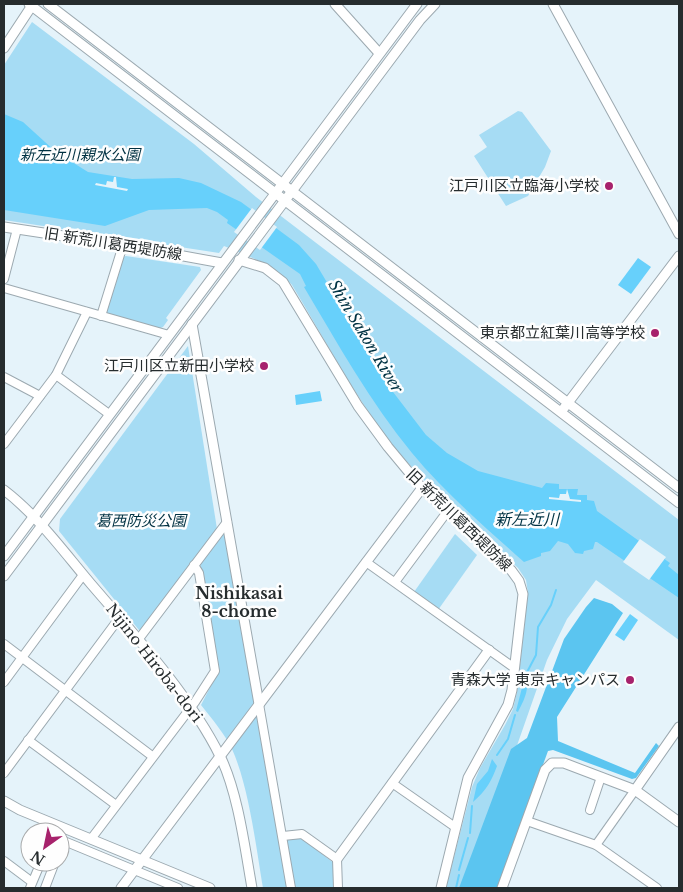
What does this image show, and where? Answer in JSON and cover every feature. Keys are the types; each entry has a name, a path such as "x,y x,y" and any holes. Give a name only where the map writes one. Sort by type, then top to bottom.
{"street":[{"path":"48,4 679,488"},
{"path":"335,4 380,53"},
{"path":"4,556 417,4"},
{"path":"4,576 239,260 420,20 435,4"},
{"path":"553,4 679,234"},
{"path":"4,48 31,5 679,503"},
{"name":"旧 新荒川葛西堤防線","path":"4,227 123,245 222,263"},
{"path":"4,279 17,229"},
{"path":"101,316 123,245"},
{"path":"561,412 679,256"},
{"name":"旧 新荒川葛西堤防線","path":"239,260 265,268 288,288 358,406 422,488 511,570 519,581 523,594 512,690 508,704 468,778 441,888"},
{"path":"4,288 169,335"},
{"path":"4,444 56,375 87,312"},
{"path":"192,324 291,888"},
{"path":"56,375 109,414"},
{"path":"4,376 40,396"},
{"path":"121,888 422,488"},
{"name":"Nijino Hiroba-dori","path":"4,490 34,516 120,617 190,707 220,756 232,791 252,888"},
{"path":"395,582 446,512"},
{"path":"138,640 227,522"},
{"path":"366,562 514,667"},
{"path":"91,839 215,671 199,573 194,565"},
{"path":"4,682 84,575"},
{"path":"4,773 120,617"},
{"path":"4,644 152,756"},
{"path":"338,888 337,859 489,650"},
{"path":"596,845 635,790 676,738 679,728"},
{"path":"28,740 116,805"},
{"path":"502,888 545,770 552,763 564,763 635,790 679,822"},
{"path":"590,810 601,777"},
{"path":"392,783 455,827"},
{"path":"4,801 43,822"},
{"path":"527,821 596,845 657,888"},
{"path":"70,833 91,839 210,888"},
{"path":"283,836 302,834 337,859"},
{"path":"70,843 178,888"},
{"path":"4,861 31,885 37,872"},
{"path":"45,888 51,872"}],"green space":[{"name":"新左近川親水公園","path":"32,22 194,144 256,197 679,520 679,640 596,580 567,619 547,660 467,888 446,888 472,787 480,768 513,709 517,692 528,593 526,580 518,568 436,492 391,443 351,385 292,285 269,266 224,246 219,253 4,220 4,65"},
{"path":"518,111 522,112 551,151 545,167 528,196 506,206 474,156 487,147 479,135"},
{"path":"123,257 200,267 201,270 166,318 168,320 163,327 158,329 107,314 106,310"},
{"name":"葛西防災公園","path":"188,346 217,529 143,630 139,630 59,531 60,519"},
{"path":"222,532 225,533 283,839 300,837 335,864 335,888 263,888 251,817 238,764 225,737 201,705 218,672 200,562"},
{"path":"455,534 477,555 438,610 414,592"}],"shaded area":[{"path":"594,598 612,604 623,613 557,717 558,741 635,773 656,743 659,746 636,778 632,779 553,750 548,751 498,888 459,888 511,749 527,738 564,639"}],"water":[{"name":"新左近川","path":"4,114 23,122 56,152 88,172 132,179 179,178 201,183 241,202 299,245 316,264 390,388 426,435 447,453 478,471 542,488 546,483 559,484 559,489 578,489 577,495 587,495 587,500 594,501 597,511 670,563 668,566 679,575 679,598 597,542 595,542 593,549 584,551 583,554 575,553 568,544 558,541 550,551 541,553 541,556 524,562 452,496 425,468 397,434 368,393 342,351 304,287 306,286 300,274 227,223 228,220 217,212 207,208 149,210 105,226 4,210"},
{"path":"638,258 651,267 631,294 618,285"},
{"path":"320,391 322,401 296,405 295,395"},
{"path":"630,614 638,620 624,641 615,635"},
{"path":"525,676 527,690 518,712 516,711"},
{"path":"492,759 497,766 493,776 485,789 473,802 477,784 488,771"}],"pier":[{"path":"114,177 116,177 117,187 128,189 127,191 95,185 96,183 106,185 107,181 113,182"},
{"path":"252,208 277,227 260,250 234,232"},
{"path":"567,489 570,499 581,500 581,502 549,499 549,497 559,498 560,494 566,494"},
{"path":"640,539 666,557 649,580 623,562"}],"waterway":[{"path":"525,676 536,655 538,627 551,605 556,590"},
{"path":"497,755 508,739 515,715"},
{"path":"470,833 472,806"},
{"path":"459,870 468,838"},
{"path":"456,888 459,875"}],"place":[{"name":"江戸川区立臨海小学校","path":"609,186"},
{"name":"東京都立紅葉川高等学校","path":"655,333"},
{"name":"江戸川区立新田小学校","path":"264,366"},
{"name":"青森大学 東京キャンパス","path":"630,680"}],"district":[{"name":"Nishikasai 8-chome","path":"239,602"}],"water label":[{"name":"Shin Sakon River","path":"366,336"}]}
